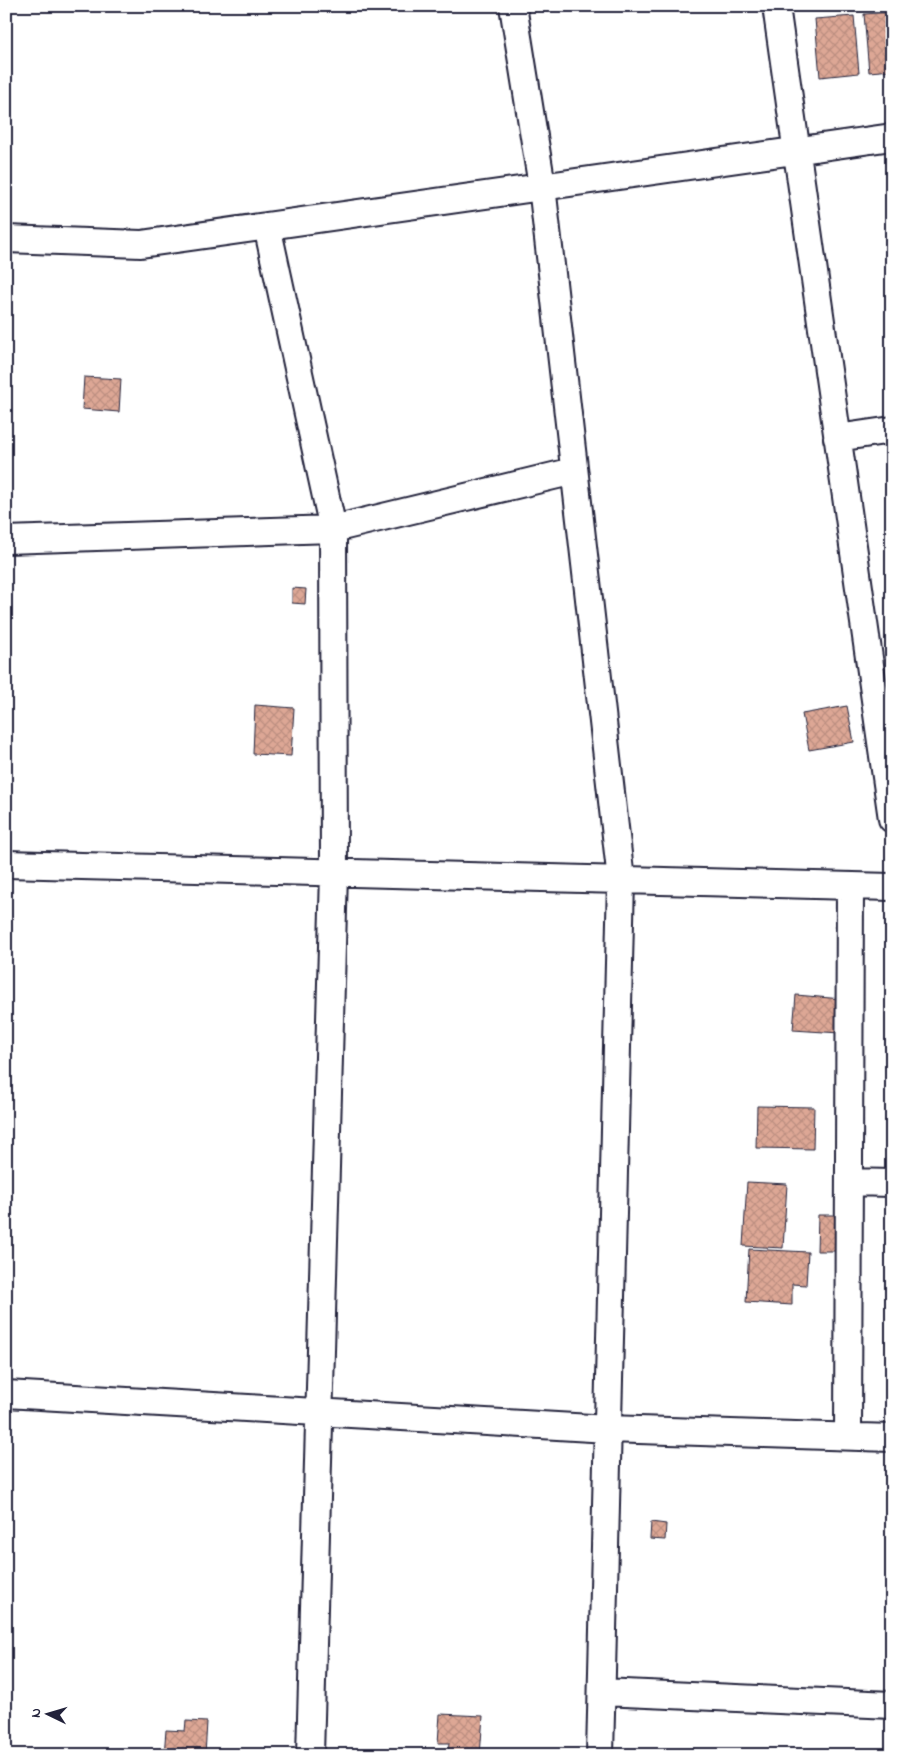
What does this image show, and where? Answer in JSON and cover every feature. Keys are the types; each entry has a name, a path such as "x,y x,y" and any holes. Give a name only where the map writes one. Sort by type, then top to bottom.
{"street":[{"path":"513,6 542,186 621,880 600,1755"},
{"path":"776,6 892,819"},
{"path":"6,239 141,244 892,137"},
{"path":"267,226 332,528 334,873 310,1755"},
{"path":"837,438 892,430"},
{"path":"6,540 332,528 574,471"},
{"path":"6,864 892,887"},
{"path":"848,1436 850,886"},
{"path":"849,1182 892,1183"},
{"path":"6,1394 608,1429 892,1438"},
{"path":"602,1692 892,1705"}],"building":[{"path":"892,12 892,70 869,72 864,14"},
{"path":"854,16 859,73 820,77 815,19"},
{"path":"84,377 121,379 119,412 82,409"},
{"path":"292,588 306,589 305,604 292,603"},
{"path":"255,705 294,708 291,756 253,754"},
{"path":"847,706 854,742 809,750 802,714"},
{"path":"796,995 842,999 840,1033 793,1030"},
{"path":"757,1106 814,1107 813,1149 756,1148"},
{"path":"747,1182 787,1184 783,1248 743,1246"},
{"path":"818,1215 837,1215 836,1251 817,1251"},
{"path":"749,1249 808,1252 806,1285 792,1284 792,1305 746,1302"},
{"path":"651,1522 666,1524 665,1540 650,1539"},
{"path":"440,1714 483,1716 480,1755 448,1755 449,1743 438,1743"},
{"path":"186,1721 207,1722 205,1755 164,1755 166,1730 185,1731"}]}
